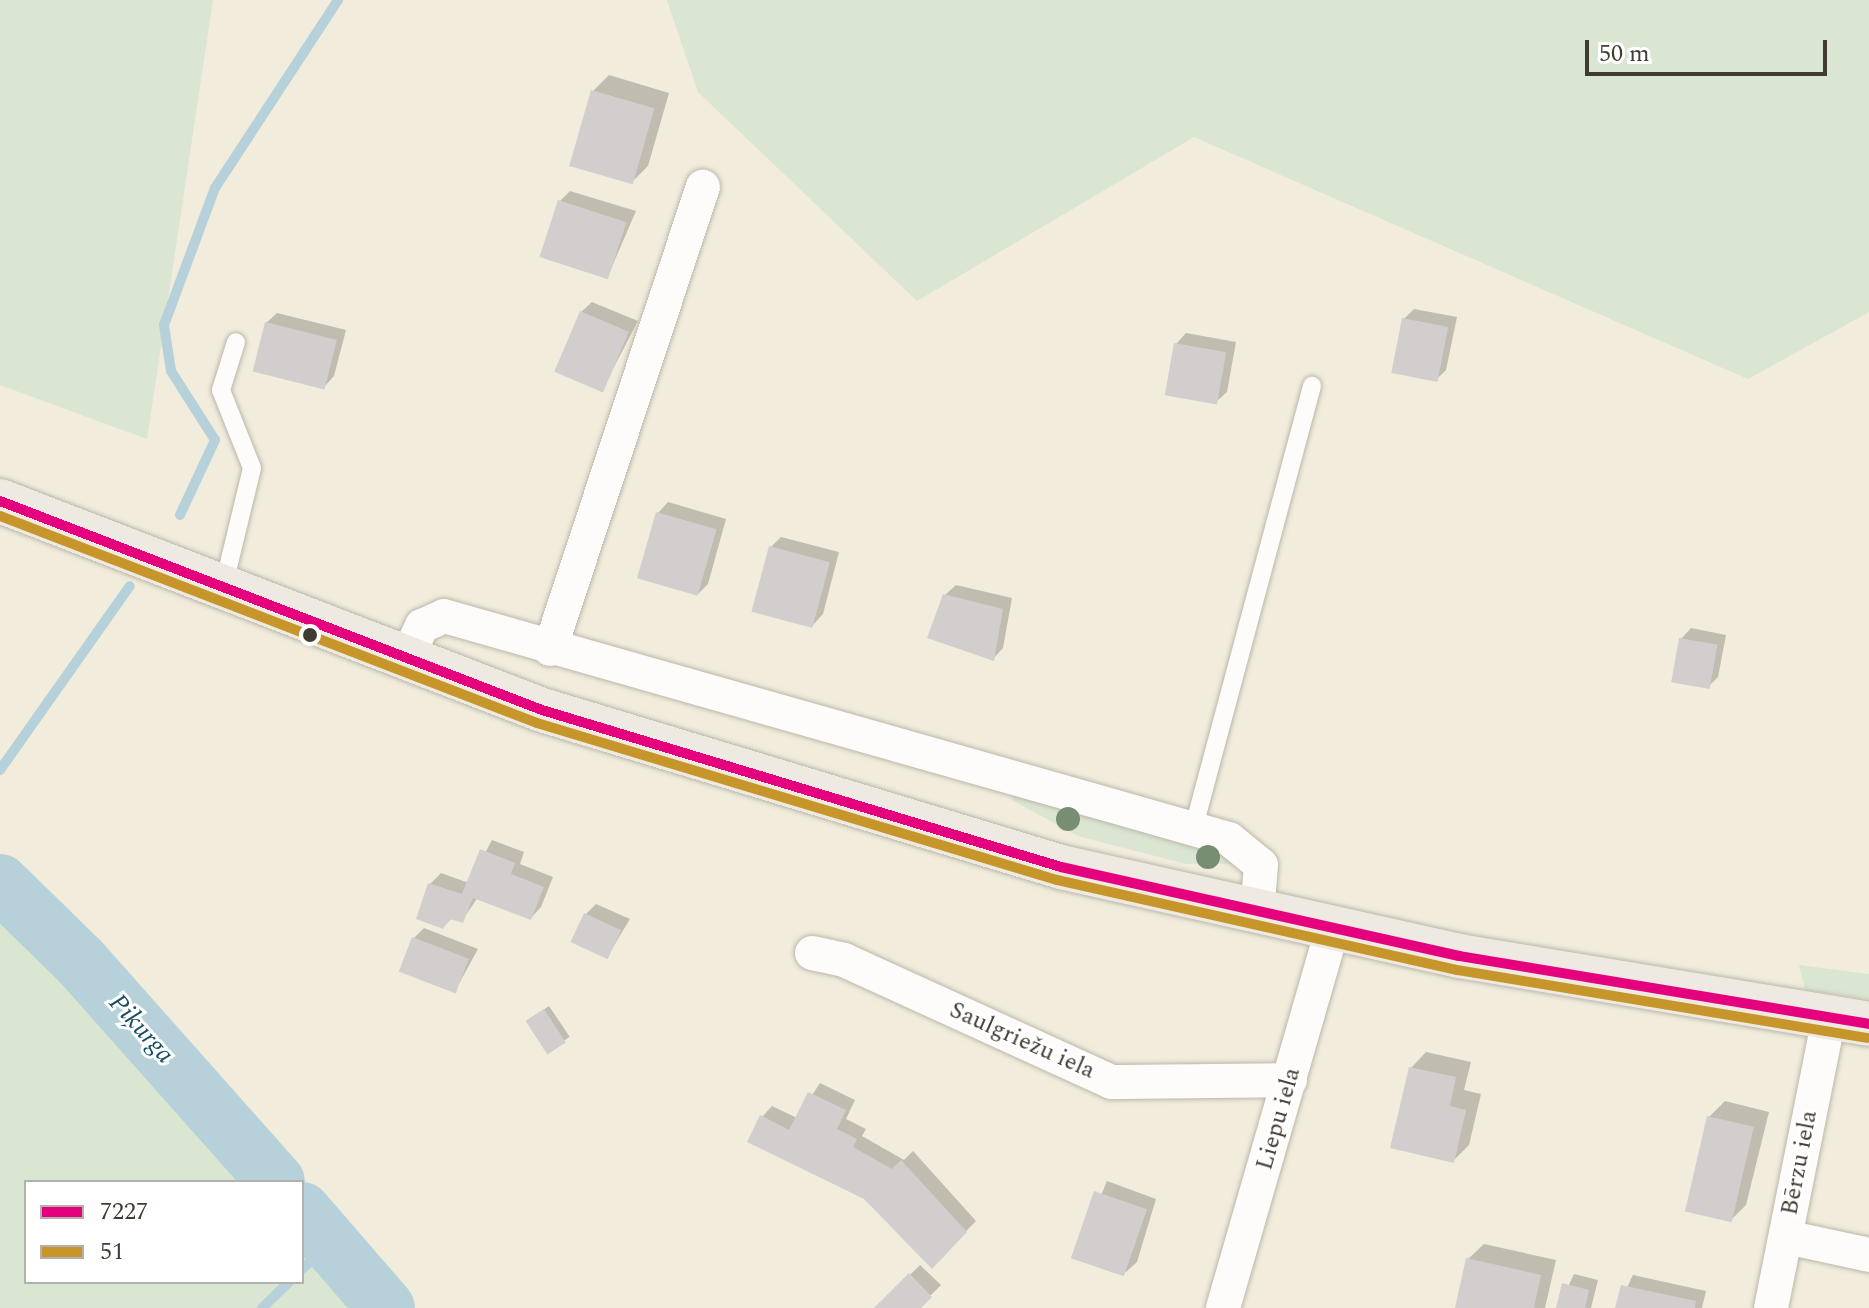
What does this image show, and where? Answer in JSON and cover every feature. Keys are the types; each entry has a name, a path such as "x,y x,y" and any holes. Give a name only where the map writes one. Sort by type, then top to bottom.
{"main road":[{"path":"0,501 405,662 772,785 1257,914 1332,930 1849,1021"}],"street":[{"path":"550,649 703,187"},
{"path":"405,662 422,626 444,616 550,649 1229,839 1261,865 1257,914"},
{"name":"Liepu iela","path":"1223,1308 1332,930"},
{"name":"Saulgriežu iela","path":"812,953 844,960 1112,1082 1290,1080"},
{"name":"Bērzu iela","path":"1771,1308 1786,1237 1849,1021"},
{"path":"1786,1237 1869,1255"}],"lane":[{"path":"222,591 252,468 221,390 236,342"},
{"path":"1193,830 1312,386"}],"green space":[{"path":"0,0 213,0 147,439 0,385"},
{"path":"667,0 1869,0 1869,312 1748,379 1194,137 917,301 698,92"},
{"path":"1017,791 1223,850 1239,864 1186,864 1078,836 1012,800"},
{"path":"0,855 34,882 296,1180 24,1180 24,1284 304,1284 304,1189 409,1308 0,1308"},
{"path":"1799,965 1869,974 1869,999 1805,990"}],"building":[{"path":"591,90 654,108 633,184 569,166"},
{"path":"558,200 626,222 608,279 539,257"},
{"path":"580,311 629,332 603,392 554,372"},
{"path":"1402,318 1448,327 1437,382 1391,373"},
{"path":"265,322 337,340 324,389 253,371"},
{"path":"1174,343 1226,352 1217,404 1165,395"},
{"path":"656,512 717,529 698,596 637,578"},
{"path":"769,546 830,562 812,628 751,612"},
{"path":"943,594 1003,609 994,661 927,638"},
{"path":"1679,638 1717,645 1710,689 1671,682"},
{"path":"480,849 515,863 511,874 544,887 531,920 473,898 463,923 450,919 443,929 416,919 428,883 462,894"},
{"path":"584,913 621,930 608,959 570,942"},
{"path":"412,937 469,959 456,993 399,972"},
{"path":"544,1009 566,1043 547,1055 526,1021"},
{"path":"1409,1067 1456,1077 1450,1106 1466,1110 1454,1163 1390,1148"},
{"path":"808,1092 846,1110 837,1129 857,1139 853,1147 892,1169 901,1160 967,1232 932,1269 864,1199 747,1142 760,1115 789,1130"},
{"path":"1707,1116 1754,1127 1732,1222 1685,1211"},
{"path":"1094,1191 1147,1209 1124,1276 1071,1258"},
{"path":"1466,1258 1541,1275 1534,1308 1455,1308"},
{"path":"909,1273 932,1297 921,1308 874,1308"},
{"path":"1562,1283 1589,1290 1585,1308 1556,1308"},
{"path":"1621,1285 1696,1301 1695,1308 1615,1308"}],"waterway":[{"path":"180,515 215,440 171,371 164,325 215,188 338,0"},
{"path":"0,770 130,586"},
{"name":"Piķurga","path":"0,883 80,961 274,1180"},
{"name":"Piķurga","path":"304,1213 386,1308"},
{"path":"304,1267 330,1243"},
{"path":"262,1308 287,1284"}],"transit line":[{"name":"7227","path":"0,501 542,710 1061,867 1459,956 1869,1024"},
{"name":"51","path":"0,516 537,723 1057,880 1457,970 1867,1038"}]}
